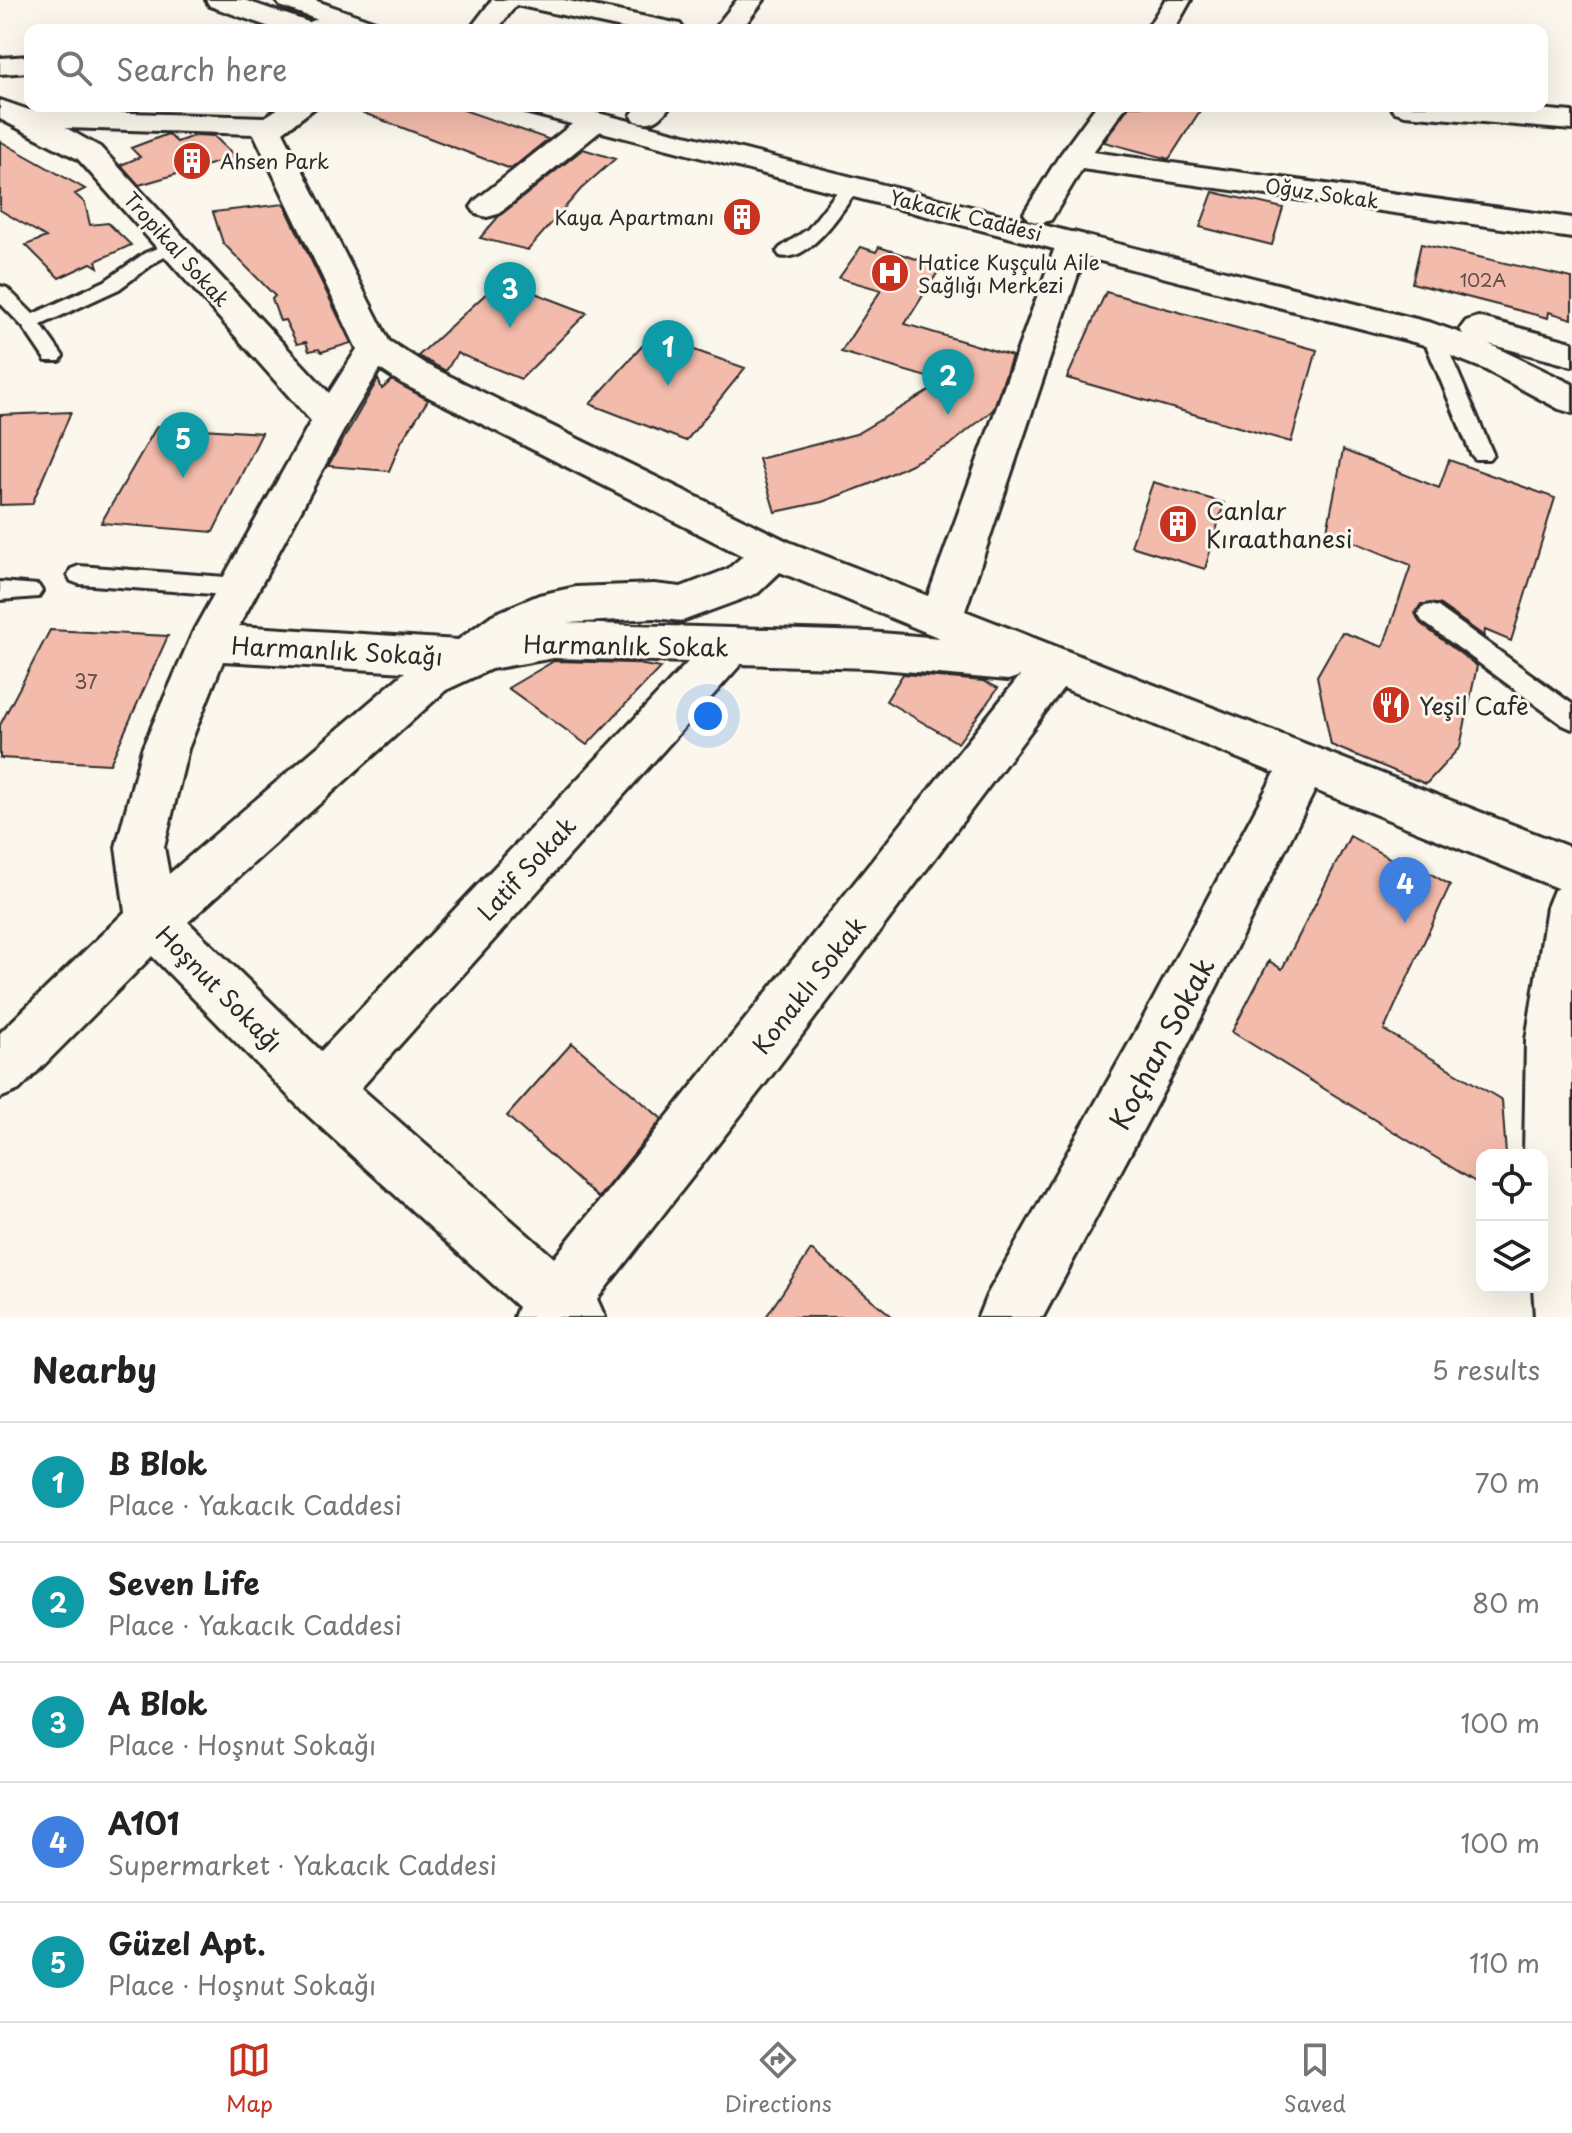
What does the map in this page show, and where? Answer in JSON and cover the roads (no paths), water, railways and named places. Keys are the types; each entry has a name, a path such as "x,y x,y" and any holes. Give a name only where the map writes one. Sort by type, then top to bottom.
{"street":[{"path":"219,0 287,24"},
{"path":"289,0 354,24"},
{"path":"488,24 506,0"},
{"path":"525,0 641,24"},
{"path":"732,24 751,0"},
{"path":"1164,24 1178,0"},
{"path":"328,24 340,19"},
{"path":"0,66 24,64"},
{"path":"487,207 627,112"},
{"name":"Yakacık Caddesi","path":"627,112 850,187 1432,335 1497,360 1572,400"},
{"name":"Yakacık Caddesi","path":"627,112 1040,213 1572,354"},
{"path":"1040,213 1073,158 1107,112"},
{"path":"1472,112 1572,121"},
{"path":"12,114 287,116"},
{"name":"Tropikal Sokak","path":"12,114 89,153 331,419"},
{"path":"287,116 266,129 375,349 414,374 774,553 1572,871"},
{"name":"Oğuz Sokak","path":"1073,158 1572,228"},
{"path":"940,621 1073,242"},
{"name":"Hoşnut Sokağı","path":"375,349 331,419 209,642 165,749 140,847 152,921 322,1090 559,1312"},
{"path":"466,658 507,627 539,612 576,604 654,601 682,604 710,596 743,581 774,553"},
{"path":"654,601 716,646"},
{"name":"Harmanlık Sokak","path":"0,1071 152,921 430,677 466,658 504,645 554,640 869,650 1054,666"},
{"name":"Harmanlık Sokağı","path":"209,642 466,658"},
{"name":"Latif Sokak","path":"322,1090 716,646"},
{"name":"Konaklı Sokak","path":"559,1312 1054,666"},
{"name":"Koçhan Sokak","path":"1009,1317 1174,1020 1303,765"},
{"path":"1566,1317 1552,1146 1552,1060 1562,962 1572,907"}],"lane":[{"path":"786,252 801,245 826,222 850,187"},
{"path":"30,323 112,285 151,257 175,247"},
{"path":"0,292 30,323 53,356"},
{"path":"1432,335 1482,454"},
{"path":"79,575 239,587"},
{"path":"0,591 30,591"},
{"path":"1430,614 1572,718"}],"place":[{"name":"Ahsen Park","path":"192,161"},
{"name":"Kaya Apartmanı","path":"742,217"},
{"name":"Hatice Kuşçulu Aile Sağlığı Merkezi","path":"890,273"},
{"name":"A Blok","path":"510,328"},
{"name":"B Blok","path":"668,386"},
{"name":"Seven Life","path":"948,415"},
{"name":"Güzel Apt.","path":"183,478"},
{"name":"Canlar Kıraathanesi","path":"1178,524"},
{"name":"Yeşil Cafe","path":"1391,705"},
{"name":"A101","path":"1405,923"}]}
